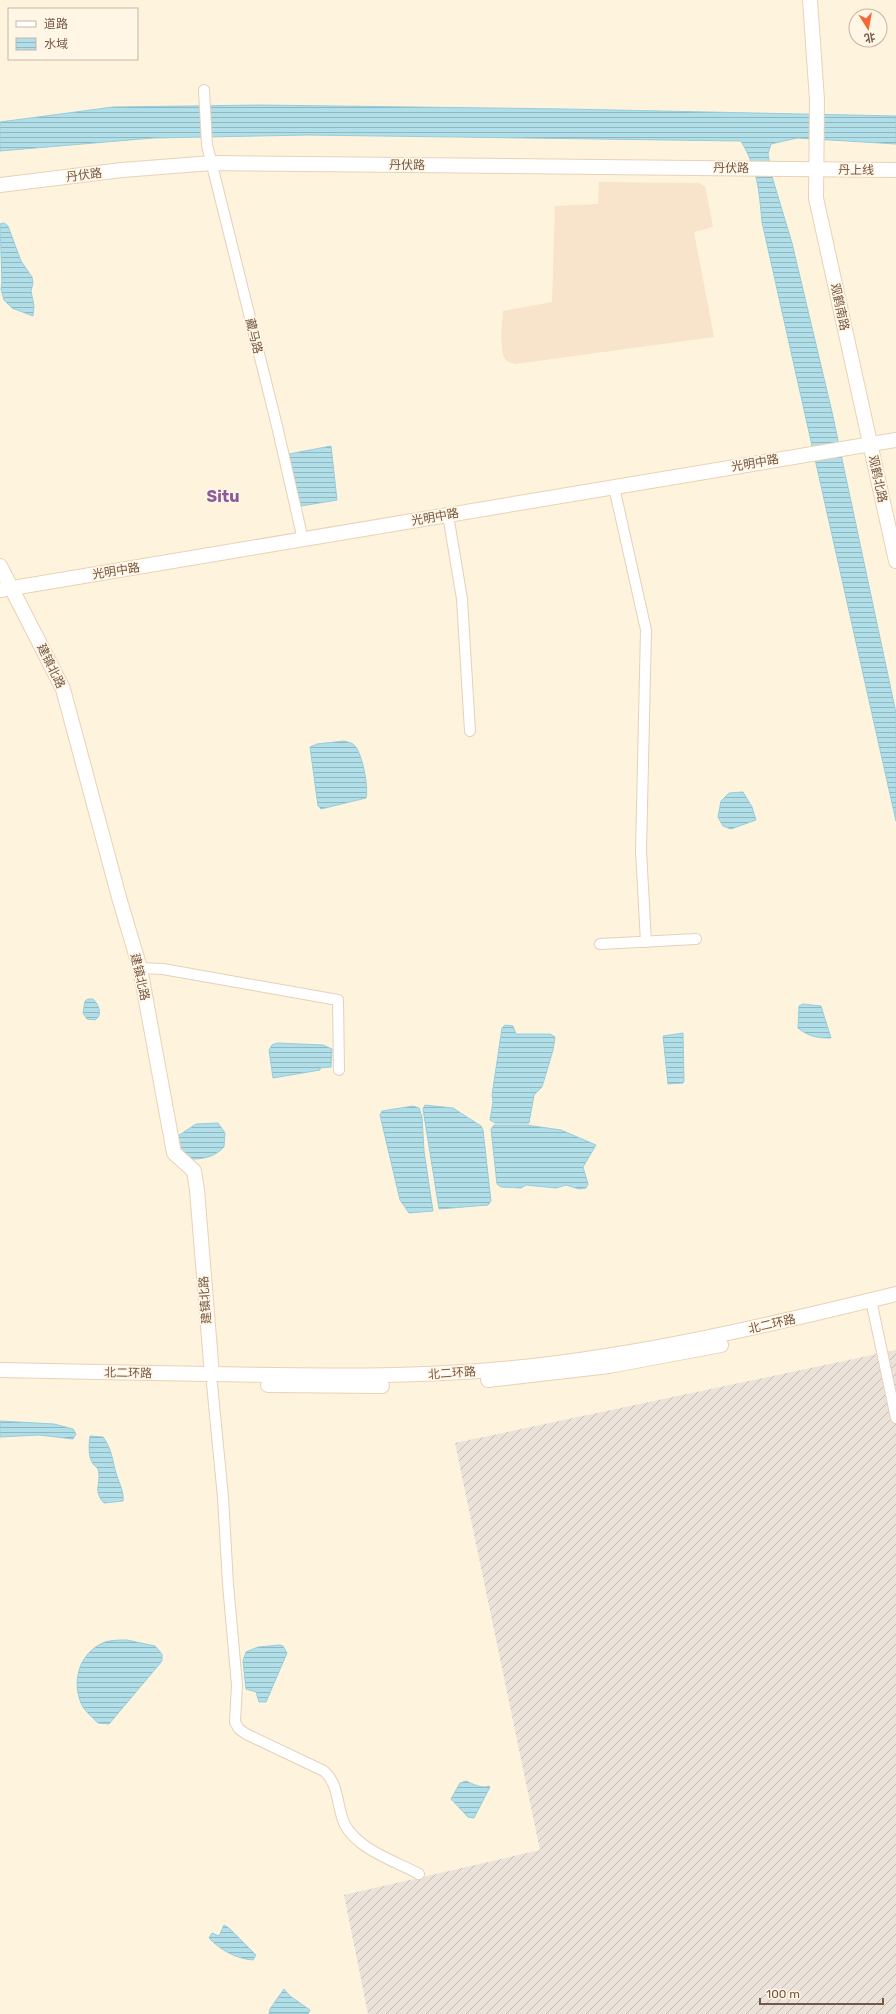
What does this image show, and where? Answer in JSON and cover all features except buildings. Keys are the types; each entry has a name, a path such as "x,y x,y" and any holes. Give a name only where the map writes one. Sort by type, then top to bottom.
{"street":[{"name":"观鹤南路","path":"810,0 817,105 816,198 870,444"},
{"name":"藏马路","path":"204,93 207,146 277,426 303,540"},
{"name":"丹伏路","path":"0,185 122,170 212,163 816,169"},
{"name":"丹上线","path":"816,169 896,170"},
{"name":"光明中路","path":"6,589 896,440"},
{"name":"观鹤北路","path":"870,444 896,561"},
{"path":"614,487 646,630 642,851 646,942"},
{"path":"448,515 462,599 470,731"},
{"name":"建镇北路","path":"0,566 6,589 63,689 120,901 140,968 174,1153 194,1171 197,1190 212,1379"},
{"path":"600,944 696,939"},
{"path":"140,968 163,969 338,1000 339,1070"},
{"name":"北二环路","path":"872,1305 896,1294"},
{"name":"北二环路","path":"0,1380 212,1379 373,1376 441,1374 513,1368 607,1357 685,1343 872,1305 896,1304"},
{"path":"872,1305 896,1418"},
{"name":"北二环路","path":"0,1370 212,1379"},
{"path":"212,1379 223,1497 228,1584 237,1685 235,1722 239,1729 246,1734 324,1771 332,1778 339,1809 345,1824 352,1835 362,1844 419,1874"}],"shaded area":[{"path":"599,182 699,183 705,186 713,227 694,232 714,337 515,364 508,362 503,356 501,337 503,311 552,302 555,206 598,204"},
{"path":"896,1350 896,2014 368,2014 344,1895 540,1850 455,1443"}],"water":[{"path":"260,105 566,109 896,116 896,144 797,138 771,144 768,154 773,180 792,243 832,412 896,713 896,821 762,222 757,180 747,151 741,141 309,135 153,138 0,151 0,122 113,107"},
{"path":"4,223 8,226 21,261 32,277 33,283 31,291 34,306 33,316 12,308 4,300 1,289 0,224"},
{"path":"331,446 337,500 301,506 289,454"},
{"path":"344,741 353,744 362,761 366,778 366,798 321,809 318,806 310,747 317,744"},
{"path":"743,792 752,807 756,820 731,829 723,826 718,817 721,801 729,793"},
{"path":"88,999 93,999 99,1010 99,1015 95,1020 87,1019 83,1013 85,1001"},
{"path":"803,1004 821,1006 831,1038 814,1036 798,1028 799,1006"},
{"path":"505,1025 513,1026 516,1034 550,1034 555,1037 553,1050 542,1087 534,1095 529,1123 495,1123 490,1120 493,1102 492,1095 502,1028"},
{"path":"683,1033 684,1081 683,1083 668,1084 663,1036"},
{"path":"277,1043 323,1045 332,1049 331,1067 273,1078 269,1050 272,1045"},
{"path":"425,1105 453,1108 481,1126 483,1130 491,1201 488,1205 439,1209 423,1109"},
{"path":"413,1106 419,1108 422,1117 424,1151 433,1211 409,1213 400,1200 380,1115 382,1111"},
{"path":"218,1123 225,1133 224,1147 217,1153 201,1159 191,1159 181,1149 178,1136 196,1124"},
{"path":"494,1125 526,1125 561,1130 596,1145 583,1167 588,1184 586,1188 579,1189 566,1185 556,1188 526,1185 521,1188 501,1187 497,1184 491,1129"},
{"path":"0,1421 54,1424 73,1429 76,1434 73,1439 39,1435 0,1437"},
{"path":"90,1436 103,1437 106,1442 111,1452 115,1471 122,1491 123,1501 104,1503 100,1498 98,1490 98,1469 92,1463 90,1456"},
{"path":"127,1640 155,1646 162,1654 162,1661 109,1724 98,1723 83,1707 79,1698 77,1679 79,1669 89,1653 96,1647 108,1641"},
{"path":"283,1646 287,1653 266,1702 259,1702 256,1692 246,1689 243,1661 246,1652 258,1647"},
{"path":"466,1781 480,1787 490,1787 474,1818 468,1817 451,1799 460,1783"},
{"path":"224,1925 229,1928 256,1955 253,1960 241,1958 229,1953 209,1938 212,1933 219,1936"},
{"path":"284,1989 290,1996 310,2010 308,2014 269,2014 270,2009"}],"district":[{"name":"Situ","path":"223,496"}]}
